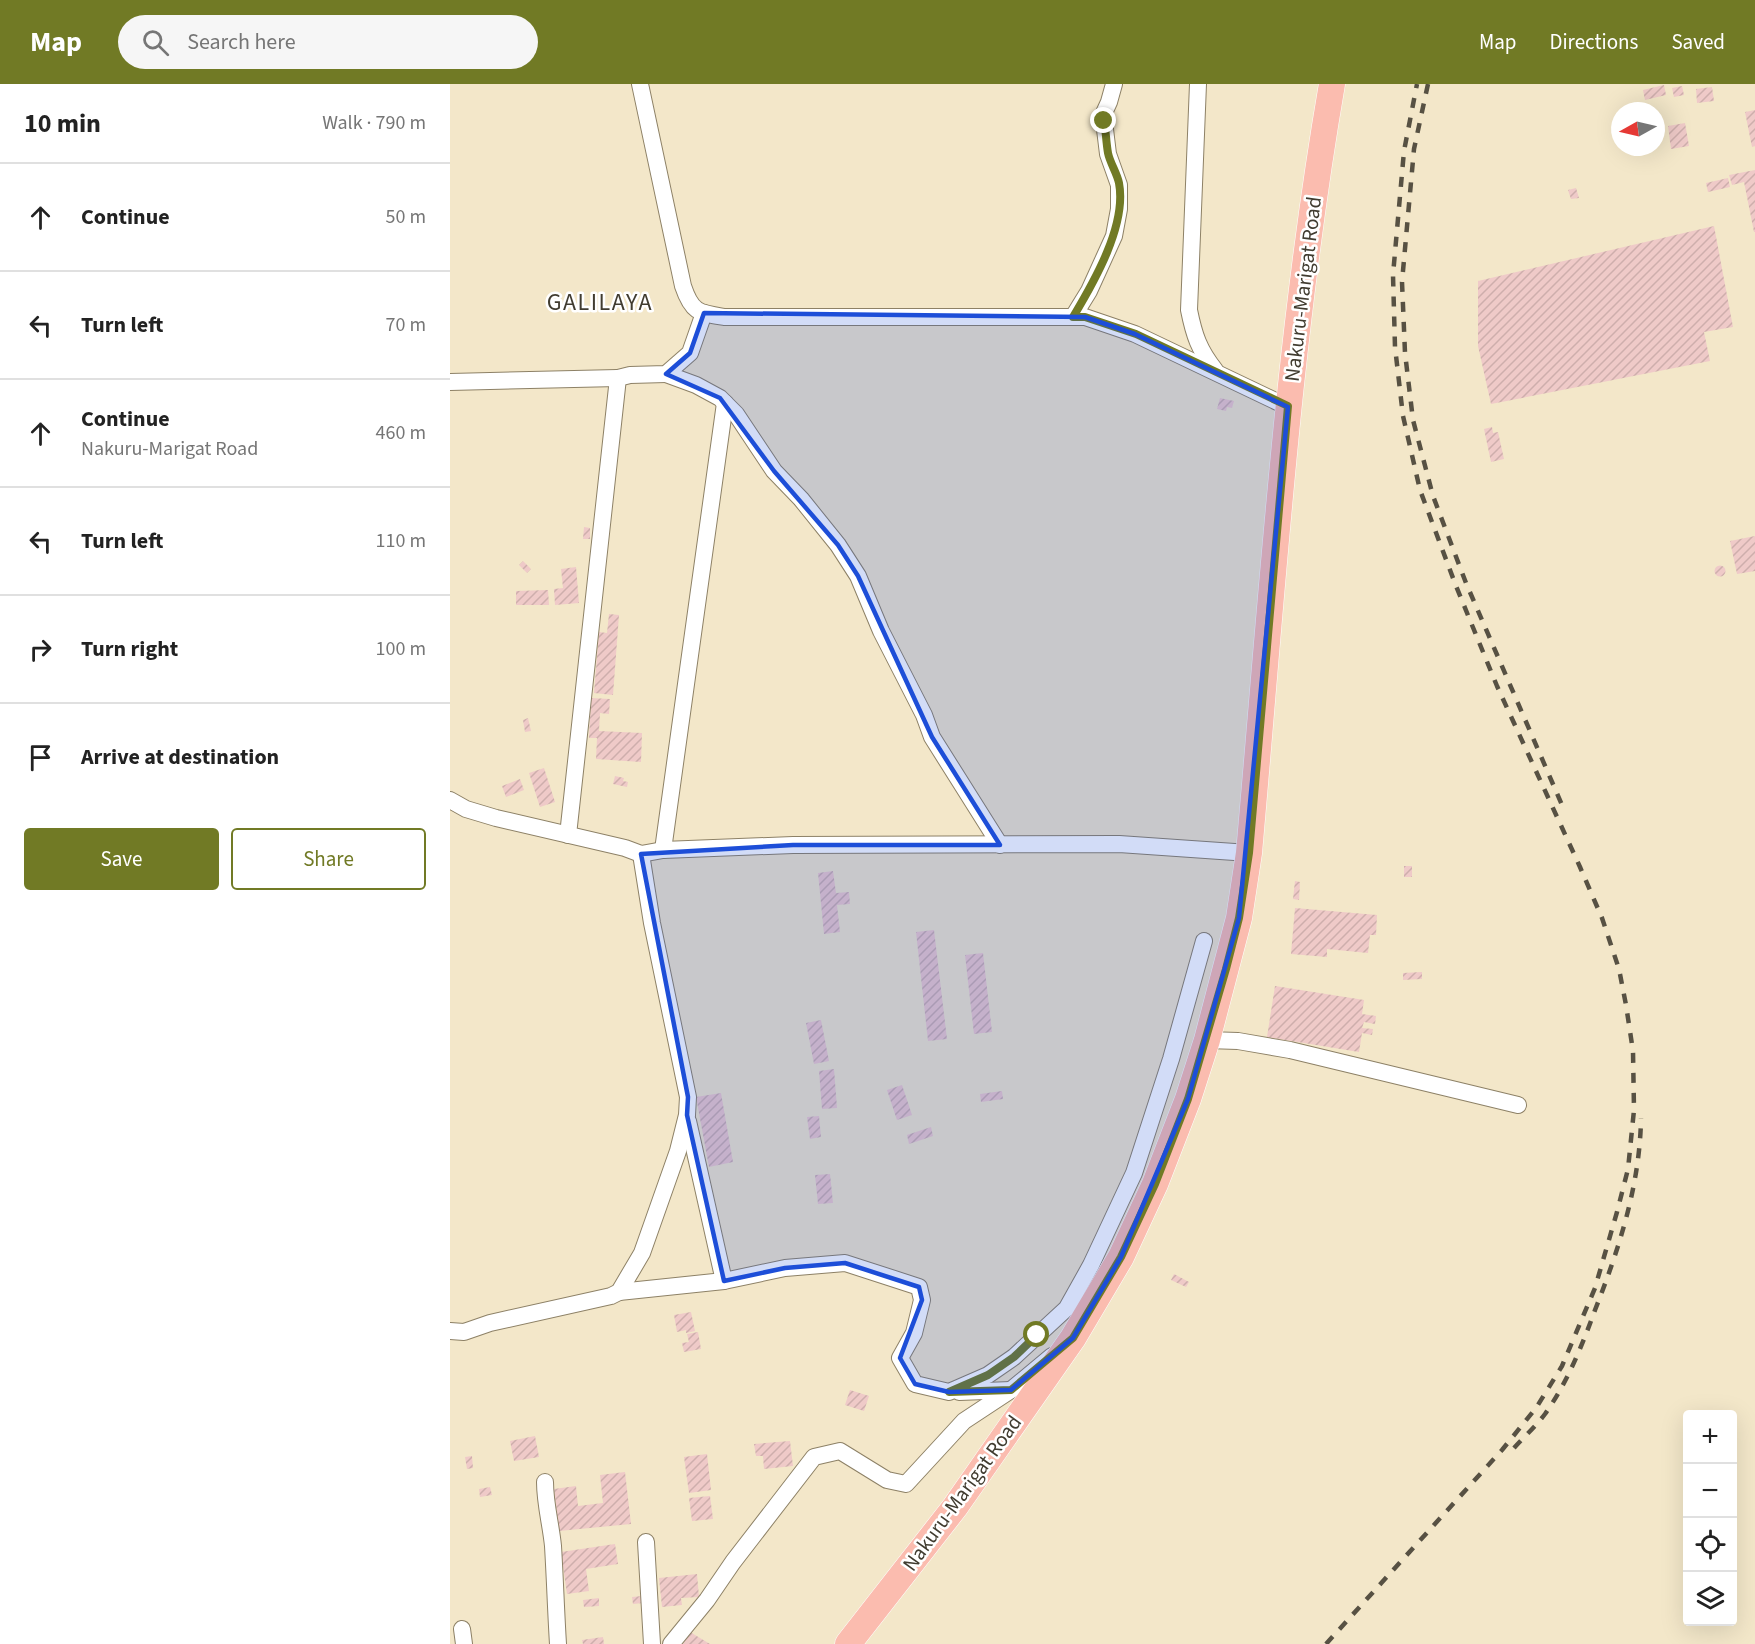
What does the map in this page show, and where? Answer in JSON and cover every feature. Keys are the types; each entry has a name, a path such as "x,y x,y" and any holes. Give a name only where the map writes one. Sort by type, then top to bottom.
{"main road":[{"name":"Nakuru-Marigat Road","path":"848,1644 955,1507 1073,1338 1121,1257 1155,1184 1188,1099 1207,1040 1239,918 1249,853 1288,406 1300,302 1332,84"}],"street":[{"path":"640,84 683,286 691,306 704,313 725,317 1085,317 1136,334 1288,406"},
{"path":"1073,317 1089,291 1114,236 1119,209 1119,185 1108,154 1104,121 1104,113 1114,84"},
{"path":"1198,84 1188,310 1195,338 1205,358 1217,373"},
{"path":"666,374 690,353 704,313"},
{"path":"450,382 618,378 630,375 666,374 696,385 720,398 736,414 774,471 801,499 838,545 858,576 880,631 924,715 932,737 1000,845"},
{"path":"568,835 618,378"},
{"path":"663,850 725,403"},
{"path":"450,800 466,809 486,815 625,848 641,854 663,850 793,846 1119,844 1249,853"},
{"path":"619,1292 642,1253 678,1151 687,1115 688,1097 652,923 641,854"},
{"path":"949,1392 988,1375 1014,1357 1067,1308 1091,1265 1134,1173 1171,1059 1204,941"},
{"path":"1207,1040 1238,1041 1290,1050 1518,1105"},
{"path":"687,1115 724,1281"},
{"path":"450,1331 464,1332 490,1323 599,1300 619,1292 724,1281 786,1268 845,1263 919,1287 922,1300 914,1333 900,1358 915,1384 949,1392 1011,1390"},
{"path":"671,1644 707,1600 814,1456 840,1451 887,1480 906,1484 964,1421 1011,1390 1073,1338"},
{"path":"545,1482 545,1499 552,1544 558,1644"},
{"path":"646,1542 652,1644"}],"highlighted area":[{"path":"704,313 1085,317 1135,334 1288,407 1239,918 1188,1099 1121,1257 1073,1338 1011,1390 949,1392 915,1384 900,1358 922,1300 919,1287 845,1263 785,1268 724,1281 687,1115 688,1097 641,854 793,845 1000,845 932,737 858,576 838,545 774,471 720,398 666,374 690,353"}],"building":[{"path":"1664,85 1666,95 1645,100 1643,90"},
{"path":"1682,86 1684,95 1674,97 1672,88"},
{"path":"1712,87 1714,101 1697,103 1696,89"},
{"path":"1755,110 1755,146 1752,147 1745,112"},
{"path":"1685,123 1689,146 1671,149 1668,126"},
{"path":"1755,170 1754,232 1744,182 1732,185 1729,175"},
{"path":"1728,178 1730,187 1708,192 1706,183"},
{"path":"1576,188 1579,198 1571,199 1568,190"},
{"path":"1714,226 1733,327 1704,332 1710,361 1491,404 1478,346 1478,281"},
{"path":"1220,398 1234,401 1232,408 1227,407 1226,411 1217,409"},
{"path":"1492,427 1493,433 1498,432 1504,459 1491,462 1484,429"},
{"path":"584,527 590,528 590,539 583,539"},
{"path":"1755,536 1755,571 1737,574 1730,541"},
{"path":"523,561 531,569 527,573 519,565"},
{"path":"1720,566 1724,567 1724,575 1720,576 1716,575 1715,571 1716,567"},
{"path":"576,567 579,603 555,605 554,589 563,588 561,569"},
{"path":"548,590 549,605 516,605 516,591"},
{"path":"609,614 619,615 613,695 594,693 599,632 607,633"},
{"path":"591,698 610,699 609,714 600,713 599,731 642,733 641,762 596,759 597,738 589,738"},
{"path":"528,718 531,731 525,732 523,720"},
{"path":"544,768 555,802 540,807 529,773"},
{"path":"615,776 624,778 623,781 628,782 627,787 613,784"},
{"path":"520,779 524,790 506,797 502,786"},
{"path":"1404,866 1412,866 1412,877 1404,877"},
{"path":"833,871 836,893 849,892 850,904 837,905 840,932 824,934 818,873"},
{"path":"1295,881 1300,882 1299,900 1293,899"},
{"path":"1295,908 1377,915 1376,935 1370,935 1368,953 1327,949 1327,957 1291,954"},
{"path":"934,930 947,1039 928,1041 916,932"},
{"path":"983,953 992,1032 974,1034 965,955"},
{"path":"1422,972 1422,979 1403,980 1403,973"},
{"path":"1275,986 1364,1000 1362,1014 1376,1016 1375,1024 1364,1022 1362,1028 1373,1029 1372,1035 1362,1033 1359,1052 1267,1037"},
{"path":"821,1020 829,1061 814,1064 806,1023"},
{"path":"834,1069 837,1108 822,1109 819,1071"},
{"path":"902,1085 912,1115 897,1120 887,1090"},
{"path":"1002,1091 1003,1099 981,1102 980,1094"},
{"path":"721,1093 733,1162 709,1167 696,1097"},
{"path":"819,1116 821,1137 810,1139 807,1117"},
{"path":"931,1127 933,1136 909,1144 907,1135"},
{"path":"830,1174 833,1203 818,1204 815,1175"},
{"path":"1174,1274 1189,1282 1186,1287 1171,1280"},
{"path":"691,1312 695,1331 677,1332 674,1315"},
{"path":"698,1332 701,1349 684,1352 682,1343 689,1342 687,1334"},
{"path":"850,1390 869,1396 864,1411 845,1405"},
{"path":"535,1436 539,1457 514,1461 510,1441"},
{"path":"790,1441 793,1466 764,1469 763,1456 756,1456 754,1444"},
{"path":"707,1454 711,1490 689,1493 684,1457"},
{"path":"472,1456 473,1468 467,1469 465,1457"},
{"path":"625,1472 631,1524 559,1531 554,1489 576,1486 578,1506 603,1503 600,1475"},
{"path":"490,1487 492,1495 480,1497 479,1489"},
{"path":"710,1496 713,1519 692,1521 689,1498"},
{"path":"615,1544 618,1564 586,1569 589,1591 567,1594 561,1552"},
{"path":"697,1574 699,1597 681,1598 682,1605 662,1607 659,1578"},
{"path":"642,1596 643,1603 633,1604 632,1597"},
{"path":"599,1598 599,1606 584,1607 583,1600"},
{"path":"690,1632 710,1644 683,1644"},
{"path":"603,1637 604,1644 583,1644 582,1640"}],"railway":[{"path":"1326,1644 1502,1450 1536,1408 1562,1366 1595,1288 1617,1212 1628,1169 1634,1110 1633,1051 1619,969 1602,918 1497,686 1456,586 1420,490 1403,416 1395,347 1393,275 1404,151 1417,84"},
{"path":"1428,84 1414,149 1402,282 1405,353 1413,420 1433,496 1466,583 1562,805"},
{"path":"1514,1448 1553,1402 1590,1324 1627,1216 1637,1168 1641,1118"}],"district":[{"name":"GALILAYA","path":"600,302"}],"route":[{"path":"1037,1335 1014,1357 988,1375 949,1392 1011,1390 1073,1338 1121,1257 1155,1184 1188,1099 1207,1040 1239,918 1249,853 1288,406 1136,334 1085,317 1073,317 1089,291 1114,236 1119,209 1119,185 1108,154 1104,121"}]}
